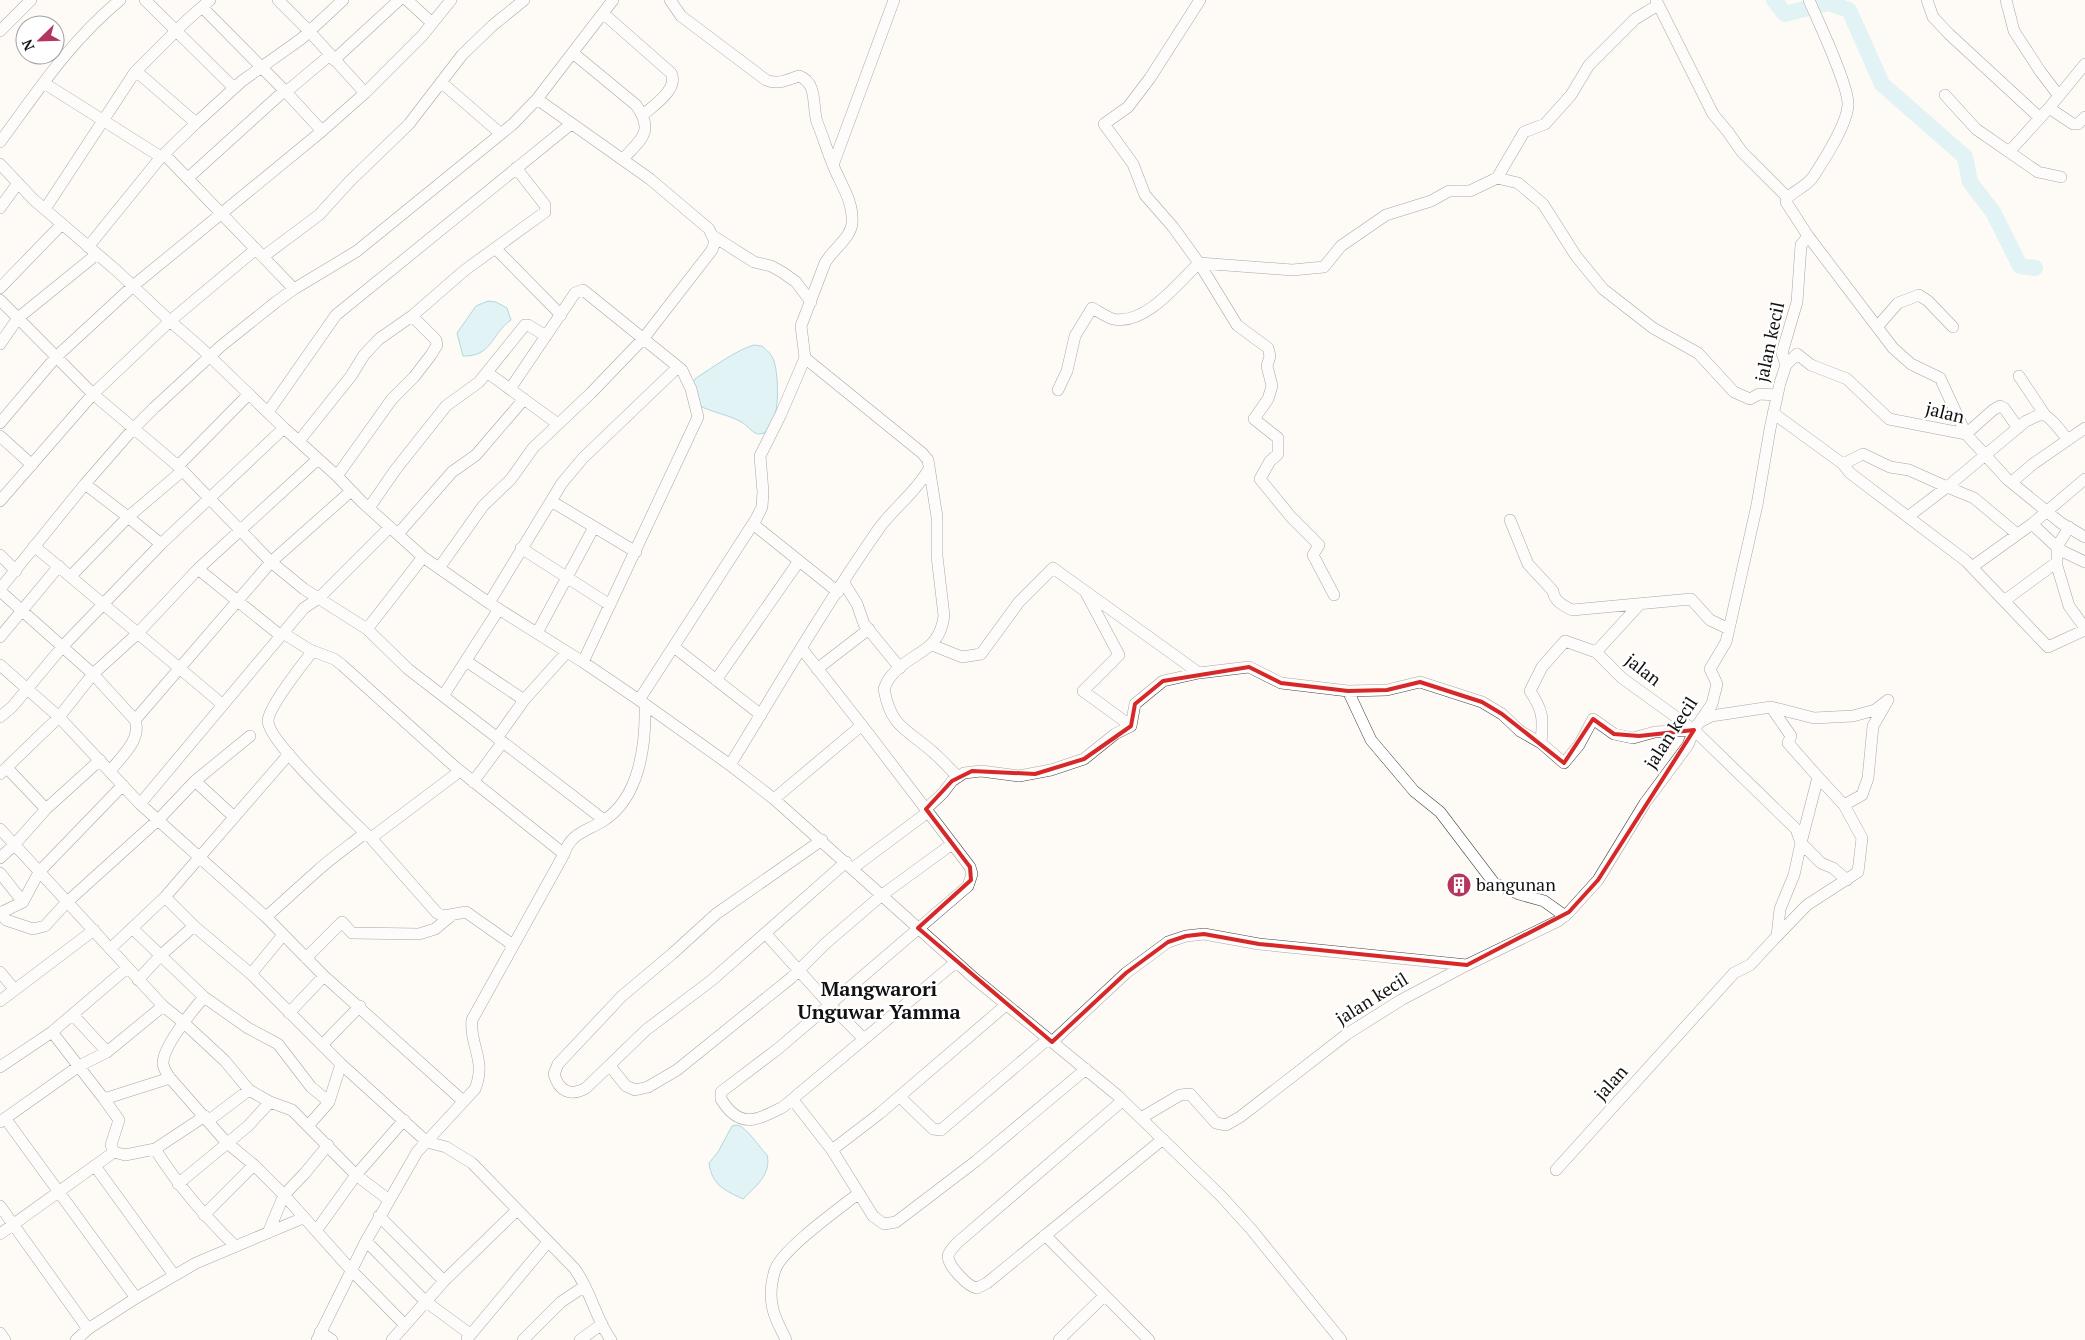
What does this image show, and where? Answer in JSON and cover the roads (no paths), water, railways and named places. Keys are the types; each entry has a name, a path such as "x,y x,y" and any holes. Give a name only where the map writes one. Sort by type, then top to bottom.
{"street":[{"path":"0,31 31,0"},
{"path":"0,142 76,40 120,0"},
{"path":"145,0 234,88"},
{"path":"278,0 365,93"},
{"path":"0,344 18,318 93,251 163,156 234,88 309,31 343,0"},
{"path":"188,178 285,91 332,57 399,0"},
{"path":"407,0 432,23"},
{"path":"0,423 56,357 133,286 322,131 365,93 422,36 451,0"},
{"path":"0,501 94,394 170,321 260,252 319,215 409,124 462,55 492,26 524,0"},
{"path":"110,771 136,737 138,727 135,720 93,674 0,590 85,484 133,429 210,356 294,289 357,251 514,124 537,99 613,0"},
{"path":"332,1340 318,1336 379,1216 417,1152 475,1089 480,1072 480,1063 472,1020 564,854 567,843 572,838 604,820 622,804 634,778 645,732 642,702 674,647 762,507 763,492 760,456 781,414 805,358 800,326 825,263 844,240 852,226 852,216 846,194 833,165 815,114 812,88 807,80 799,76 781,83 766,80 681,16 670,0"},
{"path":"833,165 894,0"},
{"path":"1200,0 1150,78 1128,106 1104,124 1133,164 1145,195 1173,227 1199,263 1236,325 1268,348 1270,356 1267,366 1272,386 1268,399 1254,419 1278,438 1278,454 1270,461 1260,479 1291,517 1319,545 1313,555 1334,595"},
{"path":"1787,197 1802,189 1811,180 1828,153 1846,113 1848,104 1847,95 1809,0"},
{"path":"1927,0 1933,17 1949,34 2040,118"},
{"path":"2006,0 2014,31 2059,96"},
{"path":"1058,390 1067,371 1075,336 1092,308 1114,319 1138,316 1152,309 1199,263 1292,270 1324,267 1342,246 1386,215 1431,201 1449,190 1470,191 1497,178 1524,132 1545,124 1571,95 1589,65 1635,20 1657,2 1713,114 1742,152 1787,197"},
{"path":"45,209 136,71 206,4 261,67 322,131"},
{"path":"604,14 671,73 674,78 674,82 669,90 643,115"},
{"path":"573,53 636,105 643,115 646,126 645,134 622,159"},
{"path":"2009,152 2049,108 2085,64"},
{"path":"136,71 196,123"},
{"path":"441,82 501,134"},
{"path":"44,83 163,156 188,178 294,289"},
{"path":"1946,95 1976,129 2038,172 2061,177"},
{"path":"439,568 482,506 512,479 533,448 591,393 643,339 712,250 714,242 709,229 676,199 537,99"},
{"path":"2049,108 2073,124 2078,124 2085,118"},
{"path":"268,412 336,315 571,124"},
{"path":"0,165 45,209 210,356 423,558 642,702 774,799 850,865 956,962 1122,1100 1221,1196 1251,1229 1341,1340"},
{"path":"299,441 351,376 364,355 379,339 412,316 465,270 544,212 545,205 516,168"},
{"path":"1497,178 1518,183 1543,204 1588,272 1603,289 1633,313 1675,342 1698,353 1734,392 1750,399 1759,394 1777,394"},
{"path":"0,208 18,183"},
{"path":"1787,197 1786,202 1808,236 1893,348 1912,364 1940,378 1966,434 2000,406 2004,408 2018,428"},
{"path":"0,288 62,224"},
{"path":"713,236 754,262 771,266 782,272 796,282 811,302"},
{"name":"jalan kecil","path":"1141,1118 1180,1095 1187,1093 1216,1123 1226,1125 1240,1117 1348,1034 1401,1000 1467,965 1546,928 1565,916 1598,880 1645,803 1682,754 1712,704 1717,684 1710,669 1726,642 1729,629 1757,505 1777,394 1786,365 1782,353 1797,302 1801,246 1808,236"},
{"path":"494,248 561,315"},
{"path":"510,389 575,293 583,290 682,370 697,405 698,417 583,662"},
{"path":"1877,327 1898,303 1919,295 1928,301 1953,328"},
{"path":"0,300 94,394 178,466 272,562 304,589 367,629 408,669 604,820"},
{"path":"338,476 392,399 414,378 437,345 436,340 412,316"},
{"path":"369,508 396,469 446,406 479,382 488,373 525,325 546,336"},
{"name":"jalan","path":"1786,365 1797,354 1811,365 1848,379 1889,419 1966,434 1983,455 2012,482 2046,510 2085,537"},
{"path":"805,358 922,453 928,460 937,517 937,556 944,616 942,628 932,645 892,674 884,688 887,706 898,724 935,753 958,777"},
{"path":"443,696 466,661 521,548 551,501 583,458 678,367"},
{"path":"488,373 558,424"},
{"path":"2018,376 2045,415 2068,440"},
{"path":"178,466 249,394"},
{"path":"140,804 304,608 319,598 394,530 452,472 476,454 524,399"},
{"path":"1773,413 1843,464 1850,472 1894,507 1909,516 1972,567 2048,648 2085,629 2069,606 2057,562 2057,547 2069,527"},
{"path":"1909,516 2026,421 2045,415"},
{"path":"0,717 12,707 63,646 102,604 208,498 284,428"},
{"path":"2012,482 2085,428"},
{"path":"0,436 32,465"},
{"path":"1843,464 1863,454 1890,467 1909,470 1974,498 2017,534"},
{"path":"46,809 4,771 59,717 93,674 137,634 198,569 318,459"},
{"path":"72,576 128,517 181,472 178,466"},
{"path":"730,765 881,526 922,481 929,470"},
{"path":"1972,567 2032,524 2046,510 2085,479"},
{"path":"85,484 161,544"},
{"path":"135,720 272,562 351,491"},
{"path":"551,501 636,552"},
{"path":"1510,520 1528,564 1553,591 1553,596 1561,605 1572,610 1691,599 1710,620 1729,629"},
{"path":"753,524 799,561 841,588 852,592 860,616 900,668"},
{"path":"2032,524 2057,547 2085,562"},
{"path":"537,633 594,527"},
{"path":"34,546 222,704"},
{"path":"521,548 610,605"},
{"path":"0,555 16,570"},
{"path":"367,629 423,558"},
{"path":"716,680 799,561"},
{"path":"2004,601 2057,562"},
{"path":"0,637 59,566"},
{"path":"932,645 962,657 981,654 1019,602 1054,568 1199,673"},
{"path":"198,569 238,602 282,634 342,665 460,771 564,854"},
{"path":"1084,590 1119,655 1083,691 1131,726"},
{"path":"1541,743 1542,722 1540,706 1530,692 1542,667 1565,641 1596,652 1640,604"},
{"path":"817,669 869,630"},
{"path":"674,647 761,715"},
{"path":"802,649 970,867 971,880 968,886 779,1048 720,1092 724,1104 739,1118 745,1120 761,1118 793,1100 956,962"},
{"path":"313,651 269,715 270,732 368,836 437,913 444,916 452,916 466,912 513,946"},
{"path":"473,782 524,700 566,652"},
{"name":"jalan","path":"1596,652 1622,678 1698,725 1796,829 1801,843 1821,863 1832,868 1846,880"},
{"path":"466,661 524,700"},
{"path":"0,665 59,717 140,804 159,819 198,857 266,917 324,976 360,1006 463,1101"},
{"path":"1131,726 1135,704 1164,681 1199,673 1249,667 1281,683 1348,691 1387,690 1420,682 1482,702 1502,714 1520,731 1541,743 1564,763 1579,745 1593,719 1614,734 1633,738 1655,732 1698,725 1711,716 1771,707 1814,718 1853,716 1874,710 1888,700 1873,726 1868,778 1862,795 1844,805"},
{"path":"1348,691 1371,740 1414,791 1440,812 1494,883 1519,894 1544,900 1565,916"},
{"name":"jalan","path":"1556,1170 1734,973 1750,965 1807,905 1858,872 1862,838 1844,805 1788,743 1791,736 1771,707"},
{"path":"774,799 862,725"},
{"path":"822,840 716,914 622,996 558,1064 554,1074 561,1088 569,1092 578,1092 610,1066 646,1030 712,980 850,865 927,810 958,777 972,771 1019,776 1051,770 1084,759 1114,734 1131,726"},
{"path":"2,917 32,928 45,926 66,903 159,819 195,781 250,736"},
{"path":"110,949 165,897 233,816 289,754"},
{"path":"0,858 46,809 100,760"},
{"path":"266,917 316,872 460,771"},
{"path":"1777,936 1780,909 1794,875 1818,777"},
{"path":"195,781 233,816"},
{"path":"2,917 23,902 39,872 123,785"},
{"path":"0,829 138,980 163,1006 225,1061 249,1090 270,1102 289,1108 356,1175 389,1200"},
{"path":"610,1066 626,1086 635,1090 648,1087 677,1070 798,971 882,895 952,844"},
{"path":"0,873 23,902"},
{"path":"165,897 194,926 251,974 340,1064 427,1142 446,1147 472,1163 574,1268 586,1286 611,1340"},
{"path":"306,958 342,922 352,933 419,934 435,929 452,916"},
{"path":"138,980 160,956 194,926"},
{"path":"132,928 204,997 248,1028 278,1044 311,1087 329,1102"},
{"path":"0,1001 94,930"},
{"path":"766,934 829,1004 864,1038"},
{"path":"900,1097 934,1129 941,1130 1050,1041 1126,973 1168,942 1186,936 1204,934 1259,944 1467,965"},
{"path":"251,974 283,935"},
{"path":"0,1067 52,1032 127,968"},
{"path":"0,972 15,990"},
{"path":"289,1013 324,976"},
{"path":"204,997 183,1022 163,1062 170,1078 226,1142 254,1165 284,1195 350,1270 404,1324"},
{"path":"832,1150 900,1097 1006,1004"},
{"path":"136,1298 59,1192 2,1120 78,1066 107,1052 163,1006"},
{"path":"322,1046 360,1006"},
{"path":"73,1015 107,1052"},
{"path":"52,1032 119,1120 111,1145 114,1152 124,1156 155,1149 207,1119 249,1090"},
{"path":"308,1126 329,1102 340,1064"},
{"path":"793,1100 832,1150 874,1216 884,1224 896,1222 976,1161 1086,1069"},
{"path":"104,1099 170,1078"},
{"path":"1122,1100 957,1243 948,1254 951,1266 970,1286 977,1288 987,1283 1162,1139"},
{"path":"178,1184 257,1117 270,1102"},
{"path":"316,1231 356,1175 404,1120"},
{"path":"268,1233 284,1195 306,1173 328,1145"},
{"path":"155,1149 178,1184 204,1215 235,1246"},
{"path":"0,1234 114,1152"},
{"path":"204,1215 254,1165"},
{"path":"95,1166 174,1275"},
{"path":"786,1340 771,1304 775,1269 786,1254 859,1193"},
{"path":"0,1206 88,1329"},
{"path":"392,1340 404,1324 444,1281 517,1210"},
{"path":"379,1216 444,1281"},
{"path":"76,1340 88,1329 174,1275 235,1246 303,1218"},
{"path":"1044,1235 1149,1340"},
{"path":"366,1241 425,1301 468,1337 548,1242"},
{"path":"523,1340 561,1302 586,1286"},
{"path":"1059,1340 1104,1296"},
{"path":"580,1340 602,1324"},
{"path":"0,1333 5,1340"}],"water":[{"path":"488,301 496,302 507,308 511,320 486,349 480,353 463,356 457,333 476,306"},
{"path":"754,345 762,346 771,355 776,368 778,391 772,425 766,431 759,434 738,420 700,406 693,382 696,378 724,360"},
{"path":"732,1126 741,1126 752,1137 767,1155 768,1162 765,1174 761,1180 743,1199 730,1193 716,1182 709,1163 718,1152"}],"waterway":[{"path":"1774,0 1785,14 1828,3 1849,10 1882,84 1965,157 1970,182 1993,212 2020,266 2035,268"}],"place":[{"name":"bangunan","path":"1459,885"}],"district":[{"name":"Mangwarori Unguwar Yamma","path":"879,1000"}]}
